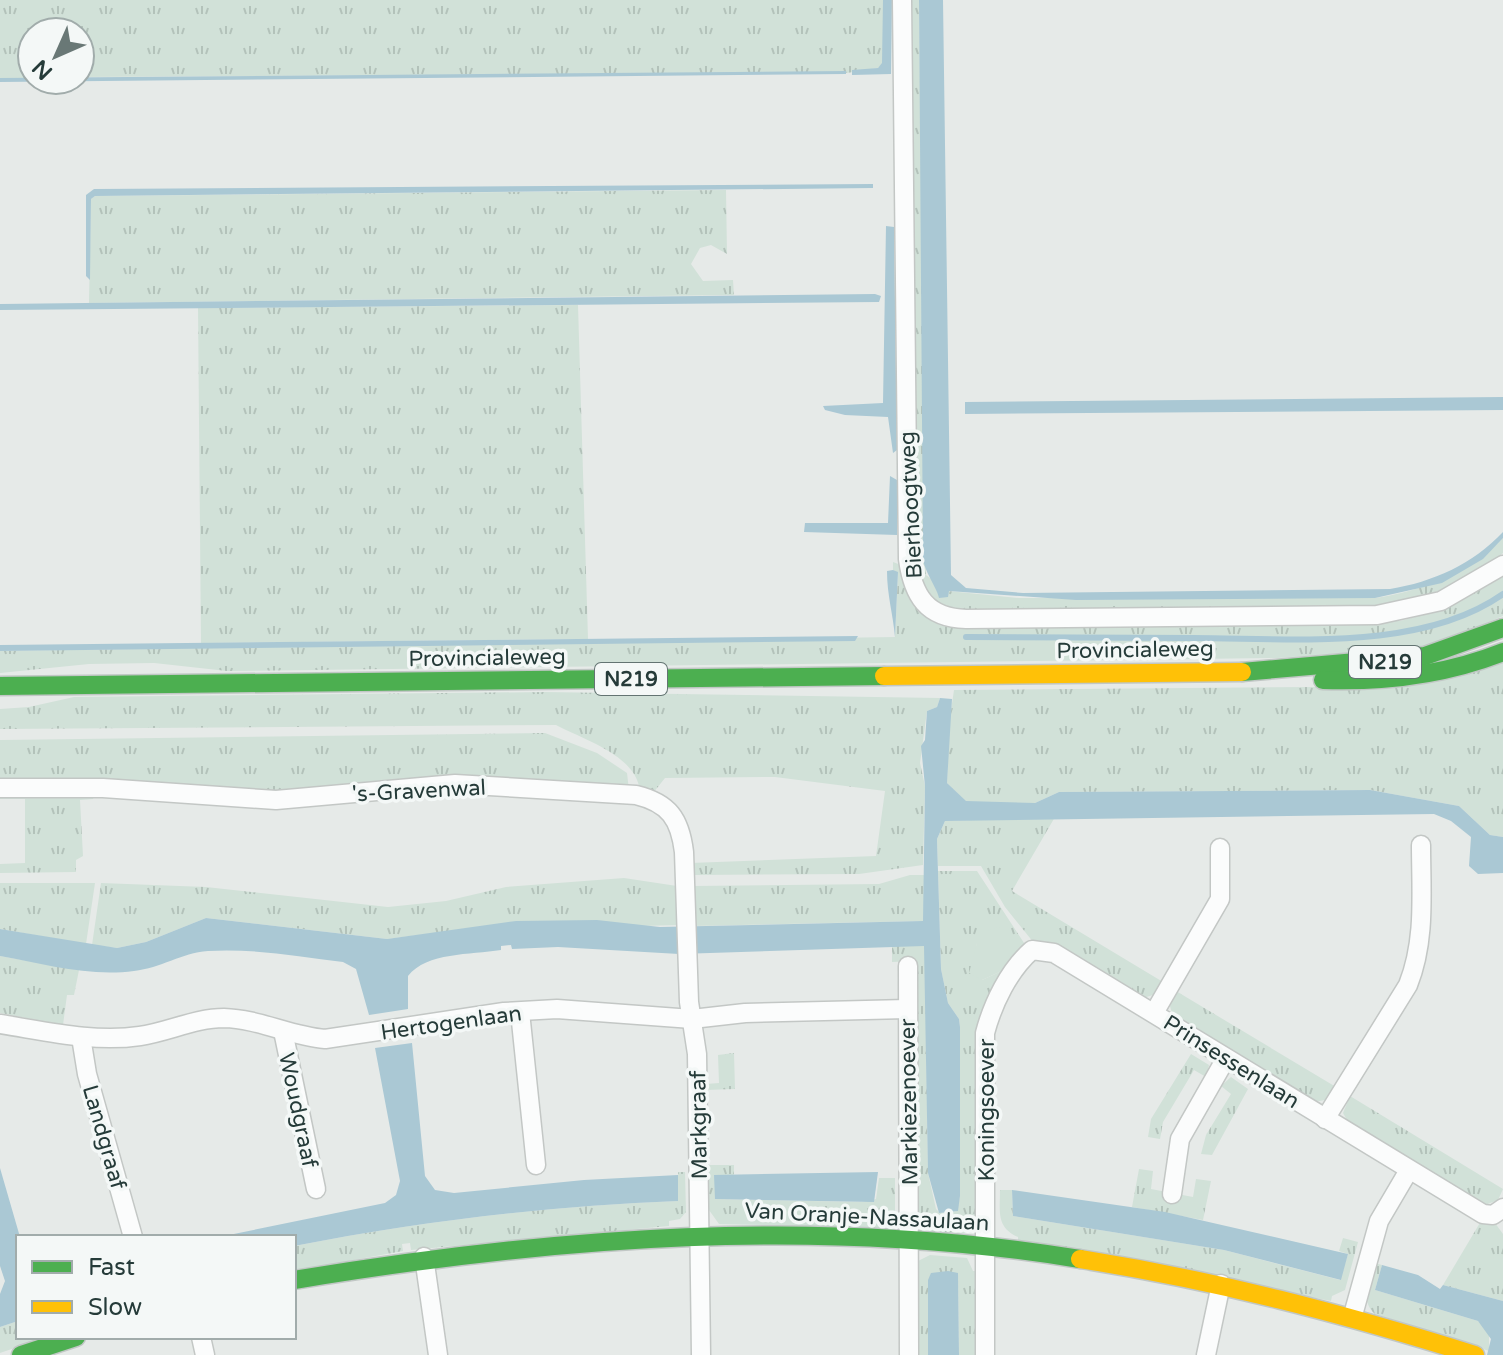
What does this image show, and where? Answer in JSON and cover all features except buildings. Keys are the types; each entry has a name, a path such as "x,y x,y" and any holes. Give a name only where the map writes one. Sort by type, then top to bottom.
{"main road":[{"name":"Provincialeweg","path":"0,686 1263,672 1425,656 1503,628"},
{"name":"Provincialeweg","path":"1263,672 1315,680 1366,682 1428,674 1503,652"},
{"name":"Van Oranje-Nassaulaan","path":"296,1280 424,1257 582,1239 701,1232 910,1238 986,1244 1221,1284 1353,1315 1433,1348 1475,1355"},
{"path":"21,1355 70,1339"}],"street":[{"name":"Bierhoogtweg","path":"902,0 908,559 911,584 921,602 936,614 958,619 1377,615 1441,601 1503,565"},
{"name":"'s-Gravenwal","path":"0,788 103,788 276,800 455,784 636,795 663,804 682,831 692,1019"},
{"path":"1325,1119 1408,985 1416,965 1420,944 1421,845"},
{"path":"1154,1013 1220,899 1220,848"},
{"name":"Koningsoever","path":"985,1355 985,1033 991,1010 1020,960 1032,950 1054,953"},
{"name":"Prinsessenlaan","path":"1054,953 1225,1060 1483,1214 1498,1212"},
{"name":"Markiezenoever","path":"908,966 909,1355"},
{"name":"Hertogenlaan","path":"0,1024 81,1037 137,1037 222,1018 257,1022 283,1031 325,1039 520,1012 601,1010 692,1019 745,1013 907,1009"},
{"path":"520,1012 536,1165"},
{"name":"Markgraaf","path":"692,1019 697,1054 701,1355"},
{"name":"Woudgraaf","path":"283,1031 316,1189"},
{"name":"Landgraaf","path":"81,1037 87,1074 132,1235"},
{"path":"1172,1194 1180,1139 1225,1060"},
{"path":"1353,1315 1379,1221 1409,1170"},
{"path":"424,1257 438,1355"},
{"path":"1206,1355 1221,1284"}],"green space":[{"path":"0,0 883,0 883,63 878,68 847,73 96,77 96,16 16,16 16,78 0,78"},
{"path":"910,0 919,0 926,575 948,591 1019,598 1375,598 1410,591 1444,578 1476,560 1503,538 1503,553 1477,572 1449,586 1388,605 977,610 947,606 932,596 917,576"},
{"path":"726,190 727,254 711,245 700,248 691,264 703,281 733,280 734,295 89,303 91,199 95,196"},
{"path":"578,305 588,639 201,643 198,308"},
{"path":"893,562 901,565 905,588 915,607 931,621 953,628 1400,621 1445,609 1503,576 1503,616 1433,646 1278,658 227,671 154,663 89,664 0,673 0,651 895,637 898,573 893,570"},
{"path":"1503,660 1503,837 1490,835 1459,806 1370,790 1059,792 1035,803 972,803 965,801 947,783 949,724 954,690 1315,687"},
{"path":"545,692 940,698 937,707 927,711 920,763 925,786 923,865 859,874 691,875 690,863 876,856 885,791 775,777 665,778 653,793 640,791 636,778 619,758 556,725 0,729 0,709 29,707 74,697"},
{"path":"545,733 597,753 627,773 629,790 299,793 0,783 0,740"},
{"path":"0,794 94,796 93,799 80,800 83,856 76,860 76,872 0,873 0,864 25,863 25,799 0,799"},
{"path":"1055,817 1012,891 1163,982 1153,995 1143,998 1034,943 1005,907 981,866 938,866 937,839 945,821"},
{"path":"938,871 977,871 1026,946 1015,955 977,943 975,958 982,980 1006,969 987,1002 978,1225 972,1233 930,1232 918,1222 915,961 892,962 892,946 925,946 928,1173 936,1209 940,1213 957,1211 960,1196 960,1027 959,1019 948,1003 941,969"},
{"path":"910,875 924,875 924,921 693,926 692,886 879,884"},
{"path":"624,878 677,886 679,925 451,931 387,939 206,918 146,942 117,948 92,945 101,883 206,887 388,907 446,901 506,887"},
{"path":"0,883 95,883 86,944 0,929"},
{"path":"999,927 1010,940 1010,951 1015,955 1006,969 982,980 969,973 977,943 986,931"},
{"path":"0,956 79,970 74,995 67,995 63,1025 0,1013"},
{"path":"1176,991 1336,1087 1325,1100 1314,1102 1173,1017 1170,1006"},
{"path":"734,1053 735,1089 706,1090 706,1084 719,1083 718,1055"},
{"path":"1191,1054 1209,1065 1206,1077 1194,1070 1163,1122 1160,1139 1148,1137 1151,1119"},
{"path":"1231,1077 1248,1089 1212,1155 1201,1154 1206,1135 1231,1094 1221,1086"},
{"path":"1350,1096 1503,1189 1498,1200 1485,1205 1348,1122 1343,1113"},
{"path":"708,1165 734,1165 734,1175 715,1175 715,1199 863,1202 876,1199 879,1178 895,1178 895,1217 886,1222 885,1228 719,1224 709,1210"},
{"path":"1139,1169 1153,1171 1151,1189 1193,1197 1196,1179 1211,1181 1203,1220 1132,1207"},
{"path":"678,1172 685,1172 686,1212 680,1219 669,1221 669,1226 411,1250 410,1243 402,1244 403,1251 296,1271 296,1246 342,1237 533,1211 678,1201"},
{"path":"1000,1190 1012,1190 1013,1216 1224,1250 1340,1280 1348,1254 1339,1251 1343,1238 1358,1242 1345,1290 1332,1296 1331,1301 1018,1241 1018,1237 1003,1224"},
{"path":"1481,1221 1495,1223 1503,1234 1503,1301 1443,1285"},
{"path":"930,1255 967,1258 973,1271 978,1271 979,1355 959,1355 958,1274 928,1280 928,1355 919,1355 918,1261"},
{"path":"1375,1263 1382,1265 1375,1290 1478,1321 1489,1332 1489,1351 1375,1314 1367,1296"},
{"path":"16,1322 16,1339 41,1339 0,1353 0,1327"}],"water":[{"path":"883,0 892,0 891,74 852,75 852,70 878,68 882,63"},
{"path":"919,0 943,0 951,575 966,588 1023,593 1390,589 1422,582 1451,570 1479,553 1503,532 1503,538 1483,559 1442,583 1375,598 1076,600 949,591 948,597 939,598 923,560"},
{"path":"846,71 846,74 96,81 96,77"},
{"path":"0,78 16,78 16,82 0,82"},
{"path":"873,184 873,188 95,196 91,199 90,280 86,276 86,195 94,189"},
{"path":"886,226 894,227 897,450 893,453 888,417 845,415 825,410 823,406 883,403"},
{"path":"881,296 879,302 0,310 0,304"},
{"path":"1503,397 1503,410 965,414 965,402"},
{"path":"890,476 897,480 897,535 804,532 805,523 888,523"},
{"path":"887,571 898,572 895,637 887,580"},
{"path":"858,636 855,641 0,651 0,645"},
{"path":"940,698 952,699 947,783 966,801 1035,803 1059,792 1370,790 1459,806 1490,835 1503,837 1503,873 1478,874 1469,866 1471,837 1451,821 1434,814 945,821 937,839 941,969 948,1003 959,1019 960,1027 960,1196 958,1211 939,1213 928,1173 924,946 679,954 558,947 512,949 511,945 501,946 501,950 450,956 416,968 408,976 408,1009 369,1015 356,969 343,962 225,950 189,955 144,969 100,972 0,956 0,929 117,948 146,942 206,918 387,939 516,921 597,920 660,927 923,921 925,786 921,746 925,740 927,711 937,707"},
{"path":"412,1043 425,1176 435,1190 454,1193 584,1180 678,1175 678,1201 485,1216 296,1246 296,1235 229,1235 385,1203 396,1195 400,1181 375,1048"},
{"path":"0,1168 19,1235 16,1235 16,1322 0,1327 0,1294 5,1281 0,1266"},
{"path":"878,1172 874,1202 715,1199 714,1175"},
{"path":"1012,1190 1165,1212 1348,1254 1341,1280 1224,1250 1013,1216"},
{"path":"1382,1265 1418,1275 1440,1289 1443,1285 1503,1301 1503,1355 1487,1355 1491,1339 1478,1321 1375,1290"},
{"path":"931,1273 958,1273 959,1355 928,1355 928,1280"}],"waterway":[{"path":"966,637 1353,638 1433,625 1470,613 1503,594"}],"traffic: fast":[{"path":"1242,672 1425,656 1503,628"},
{"path":"1323,680 1370,680 1415,675 1459,666 1503,652"},
{"path":"0,686 884,676"},
{"path":"296,1280 490,1253 686,1237 785,1235 883,1238 982,1246 1080,1259"},
{"path":"21,1355 70,1339"}],"traffic: slow":[{"path":"884,676 1242,672"},
{"path":"1080,1259 1182,1277 1279,1300 1475,1355"}]}
